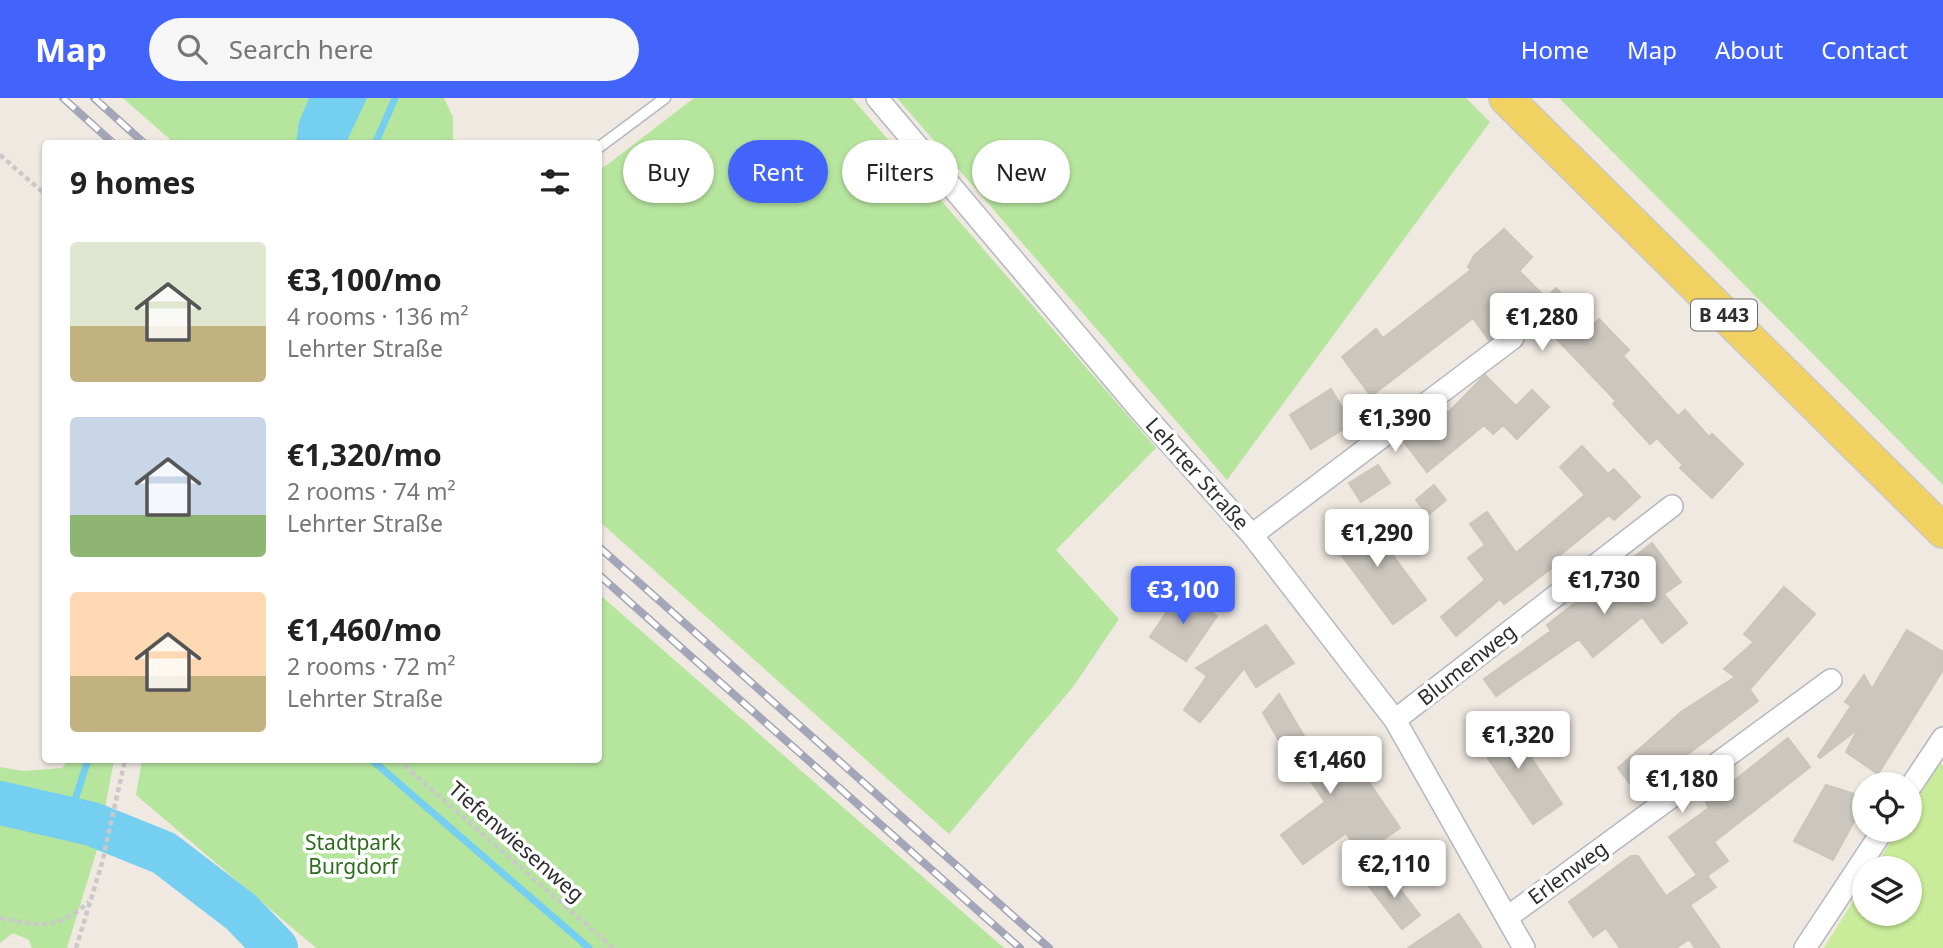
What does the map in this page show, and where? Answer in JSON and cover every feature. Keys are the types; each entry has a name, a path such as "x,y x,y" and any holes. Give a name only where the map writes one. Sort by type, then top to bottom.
{"main road":[{"name":"B 443","path":"1506,98 1943,531"}],"street":[{"name":"Lehrter Straße","path":"877,98 1132,400 1252,535 1395,720 1509,916 1524,948"},
{"path":"1252,535 1513,338"},
{"name":"Blumenweg","path":"1395,720 1672,506"},
{"name":"Erlenweg","path":"1509,916 1831,680"},
{"path":"1920,772 1943,738"},
{"path":"1805,948 1875,842"}],"lane":[{"path":"602,145 665,98"}],"path":[{"path":"0,155 42,192"},
{"path":"76,948 102,863 124,763"},
{"name":"Tiefenwiesenweg","path":"401,763 613,948"},
{"path":"0,918 49,924 68,920 92,900"}],"green space":[{"path":"123,98 444,98 453,117 453,140 171,140"},
{"path":"694,98 852,98 888,140 842,140 842,203 943,203 1156,448 1056,550 1119,619 1073,687 949,834 602,524 602,169 623,153 623,203 714,203 714,140 639,140"},
{"path":"897,98 1466,98 1490,122 1227,480 988,203 1070,203 1070,140 972,140 972,185 958,169 958,140 933,140"},
{"path":"1559,98 1943,98 1943,485"},
{"name":"Stadtpark Burgdorf","path":"602,597 1004,948 316,948 136,795 141,763 602,763"},
{"path":"66,763 113,763 104,813 0,789 0,767 23,771 62,768"},
{"path":"1940,763 1943,765 1943,948 1824,948 1852,903 1852,926 1922,926 1922,856 1882,856 1890,842 1922,842 1922,791"},
{"path":"0,816 100,840 67,948 32,948 29,940 13,933 0,943"}],"water":[{"path":"309,98 367,98 347,140 296,140 299,122"}],"building":[{"path":"1504,229 1532,257 1519,271 1546,298 1556,288 1592,326 1599,319 1629,350 1623,356 1678,416 1685,410 1709,437 1712,434 1743,464 1712,498 1680,468 1683,465 1657,438 1650,444 1613,404 1616,401 1529,310 1489,340 1473,318 1371,396 1342,357 1376,329 1383,338 1471,270 1468,267 1474,256"},
{"path":"1485,375 1516,406 1532,390 1549,407 1517,439 1503,425 1493,434 1484,425 1427,472 1404,442 1445,409 1448,413"},
{"path":"1331,389 1347,416 1341,421 1345,428 1311,449 1290,415"},
{"path":"1582,446 1608,474 1614,469 1640,497 1614,520 1609,515 1554,560 1557,564 1504,604 1500,599 1456,636 1441,617 1485,580 1468,558 1485,545 1470,524 1487,512 1516,553 1585,495 1560,467"},
{"path":"1378,465 1390,483 1361,502 1349,483"},
{"path":"1434,485 1446,500 1428,515 1416,500"},
{"path":"1361,513 1426,600 1393,624 1328,537"},
{"path":"1652,543 1681,582 1664,594 1687,623 1662,643 1642,617 1593,657 1579,639 1496,696 1484,679 1551,631 1547,625"},
{"path":"1784,587 1815,614 1751,688 1745,683 1758,701 1676,763 1673,760 1637,793 1618,768 1681,712 1735,677 1724,669 1754,642 1744,634"},
{"path":"1181,591 1217,616 1186,661 1150,637"},
{"path":"1266,625 1294,663 1256,687 1244,668 1200,722 1184,710 1207,676 1196,668"},
{"path":"1907,630 1943,652 1943,670 1879,772 1875,772 1846,752 1858,729 1820,758 1818,756 1851,706 1845,702 1864,675 1872,689"},
{"path":"1279,694 1326,773 1351,756 1400,828 1361,855 1346,833 1303,864 1281,835 1325,802 1299,764 1294,766 1263,713"},
{"path":"1503,716 1562,804 1533,824 1476,741 1490,732 1487,727"},
{"path":"1788,738 1810,767 1714,842 1728,861 1707,876 1716,887 1690,905 1720,948 1695,948 1689,939 1676,948 1620,948 1606,928 1593,937 1569,902 1631,856 1638,856 1666,896 1697,875 1669,837 1709,808 1706,803"},
{"path":"1826,785 1852,793 1852,825 1833,860 1794,841"},
{"path":"1385,870 1420,915 1402,929 1367,884"},
{"path":"1459,914 1482,948 1408,948"}],"waterway":[{"path":"377,140 395,98"},
{"path":"68,821 87,763"},
{"path":"375,763 589,948"},
{"path":"0,803 92,824 164,853 241,912 276,948"}],"railway":[{"path":"63,98 110,140"},
{"path":"94,98 141,140"},
{"path":"602,550 1049,948"},
{"path":"602,578 1020,948"}]}
